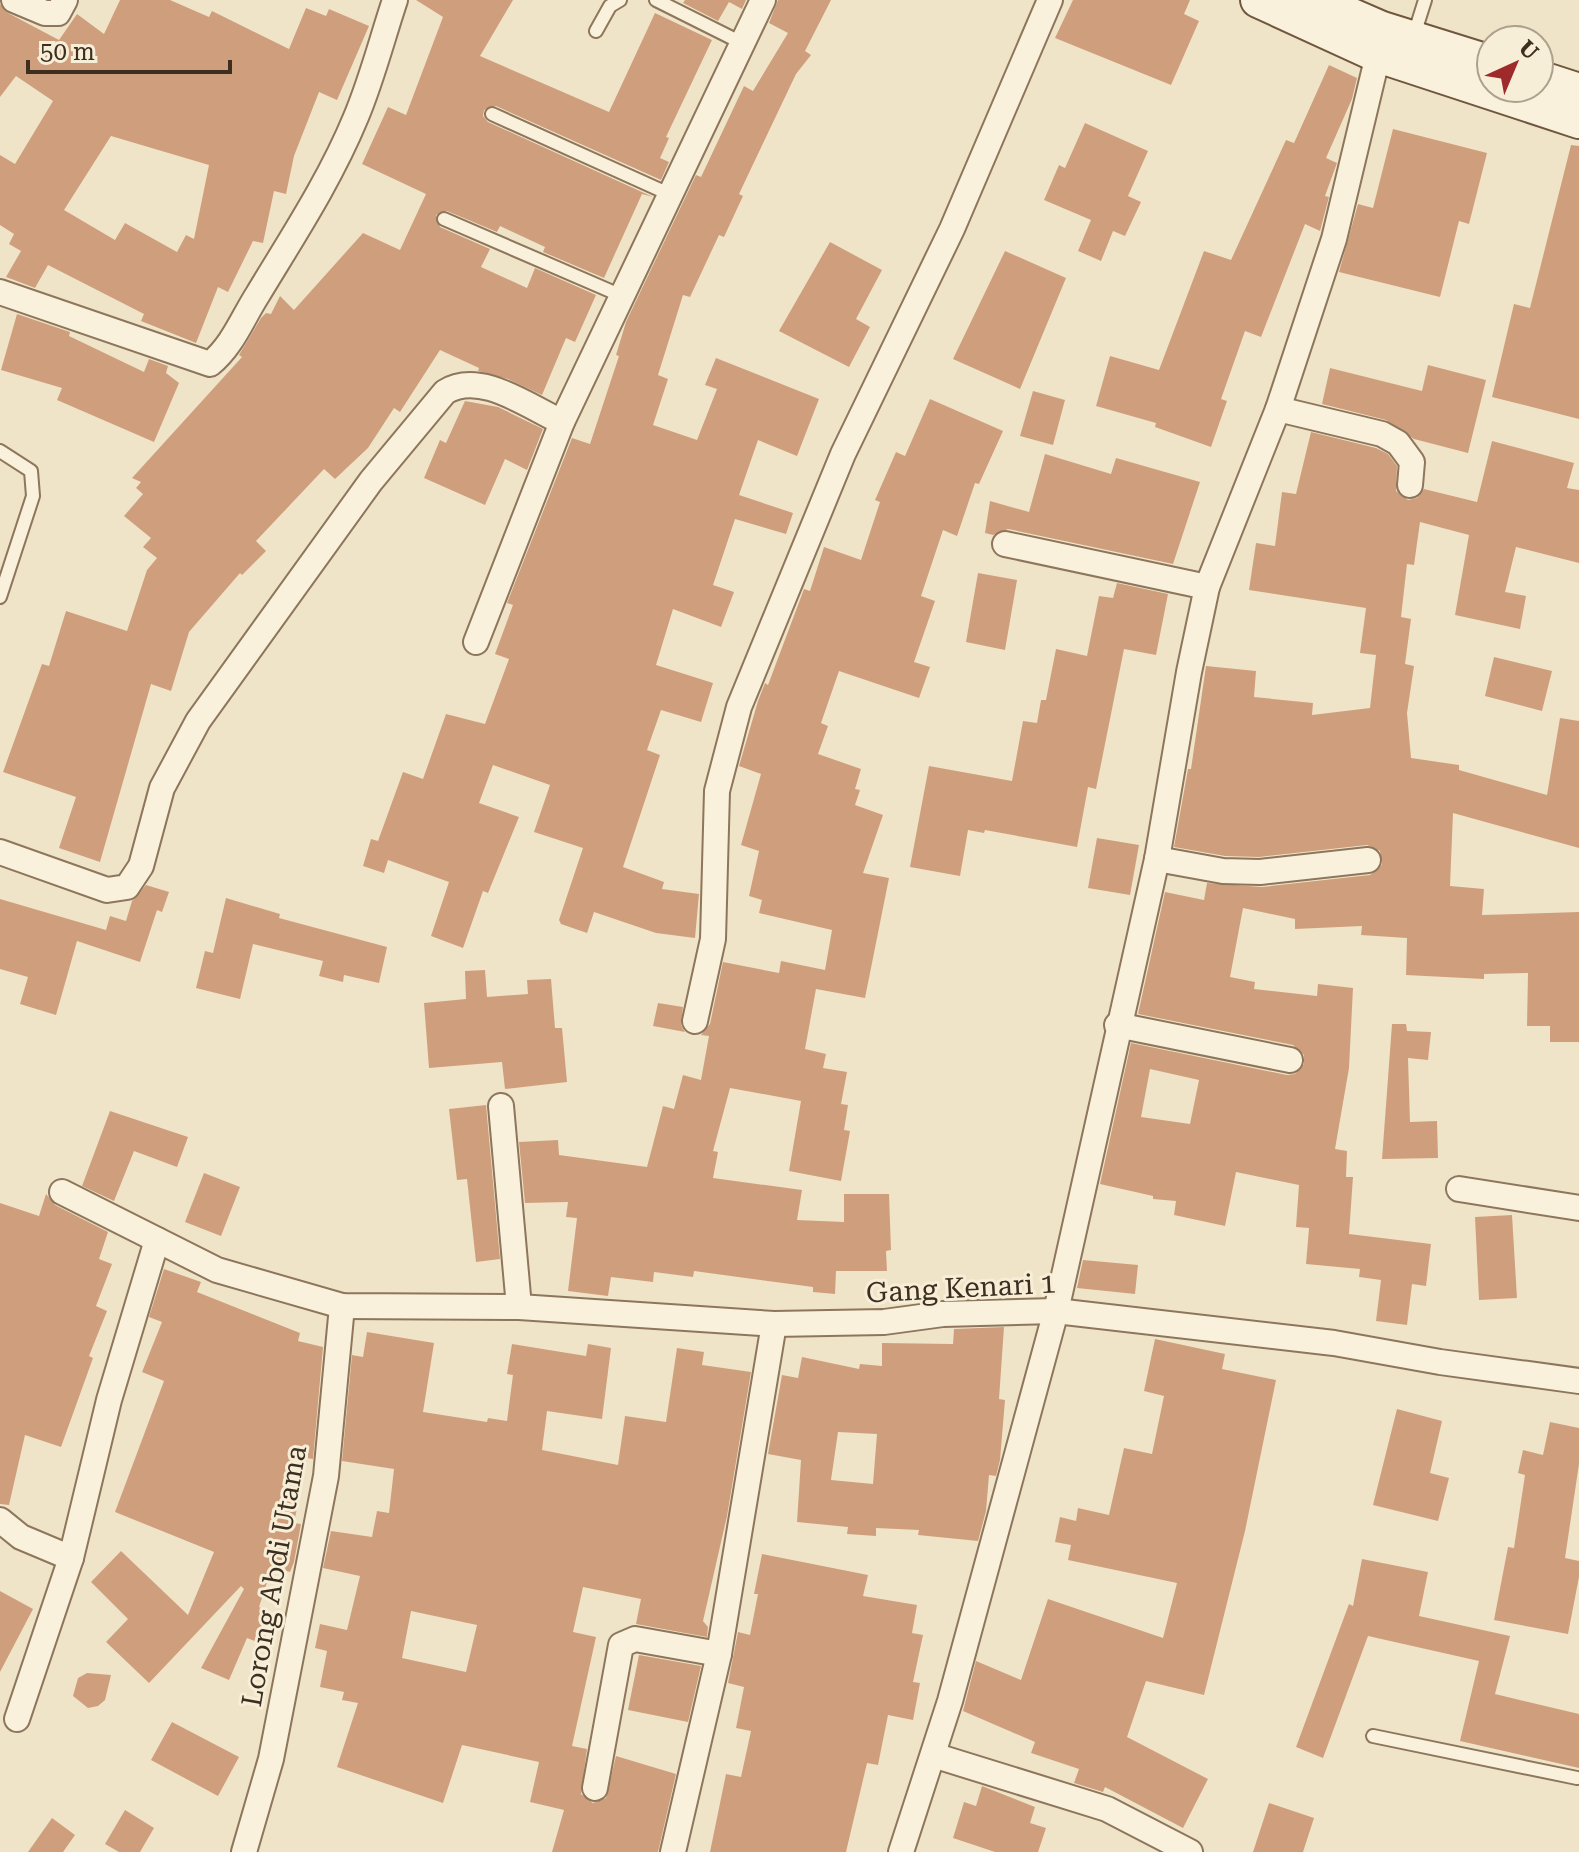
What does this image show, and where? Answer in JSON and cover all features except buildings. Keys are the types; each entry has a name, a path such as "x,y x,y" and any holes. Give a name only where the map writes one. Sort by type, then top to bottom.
{"main road":[{"path":"1258,0 1378,55 1579,121"},
{"path":"1315,0 1413,38 1475,58"},
{"path":"1555,83 1579,91"}],"street":[{"path":"14,0 45,13 58,13 65,0"},
{"path":"0,292 210,364 238,332 257,295 290,246 334,164 357,115 395,0"},
{"path":"476,642 562,422 740,42 763,0"},
{"path":"695,1021 713,939 717,791 739,707 843,454 952,229 1050,0"},
{"path":"901,1852 933,1755 1056,1311 1117,1025 1157,859 1207,587 1278,409 1334,239 1378,55"},
{"path":"0,852 107,890 127,887 141,866 162,788 198,721 362,493 445,392 459,383 478,383 562,422"},
{"path":"1278,409 1382,434 1398,443 1412,462 1410,485"},
{"path":"1005,544 1207,587"},
{"path":"1157,859 1223,871 1260,872 1368,860"},
{"path":"1117,1025 1290,1060"},
{"path":"501,1106 519,1307"},
{"path":"1459,1189 1579,1208"},
{"name":"Gang Kenari 1","path":"62,1192 217,1270 342,1306 519,1307 774,1324 884,1322 943,1314 1056,1311 1334,1343 1440,1362 1579,1381"},
{"path":"17,1719 71,1558 109,1400 157,1240"},
{"name":"Lorong Abdi Utama","path":"244,1852 271,1759 326,1476 342,1306"},
{"path":"673,1852 719,1654 774,1324"},
{"path":"0,1520 21,1537 71,1558"},
{"path":"595,1788 621,1645 635,1639 719,1654"},
{"path":"933,1755 1107,1809 1190,1852"}],"lane":[{"path":"596,31 610,6 620,0"},
{"path":"656,0 740,42"},
{"path":"1413,38 1425,0"},
{"path":"492,114 669,194"},
{"path":"444,219 622,296"},
{"path":"0,451 31,471 33,496 0,597"},
{"path":"1373,1736 1578,1776"}]}
